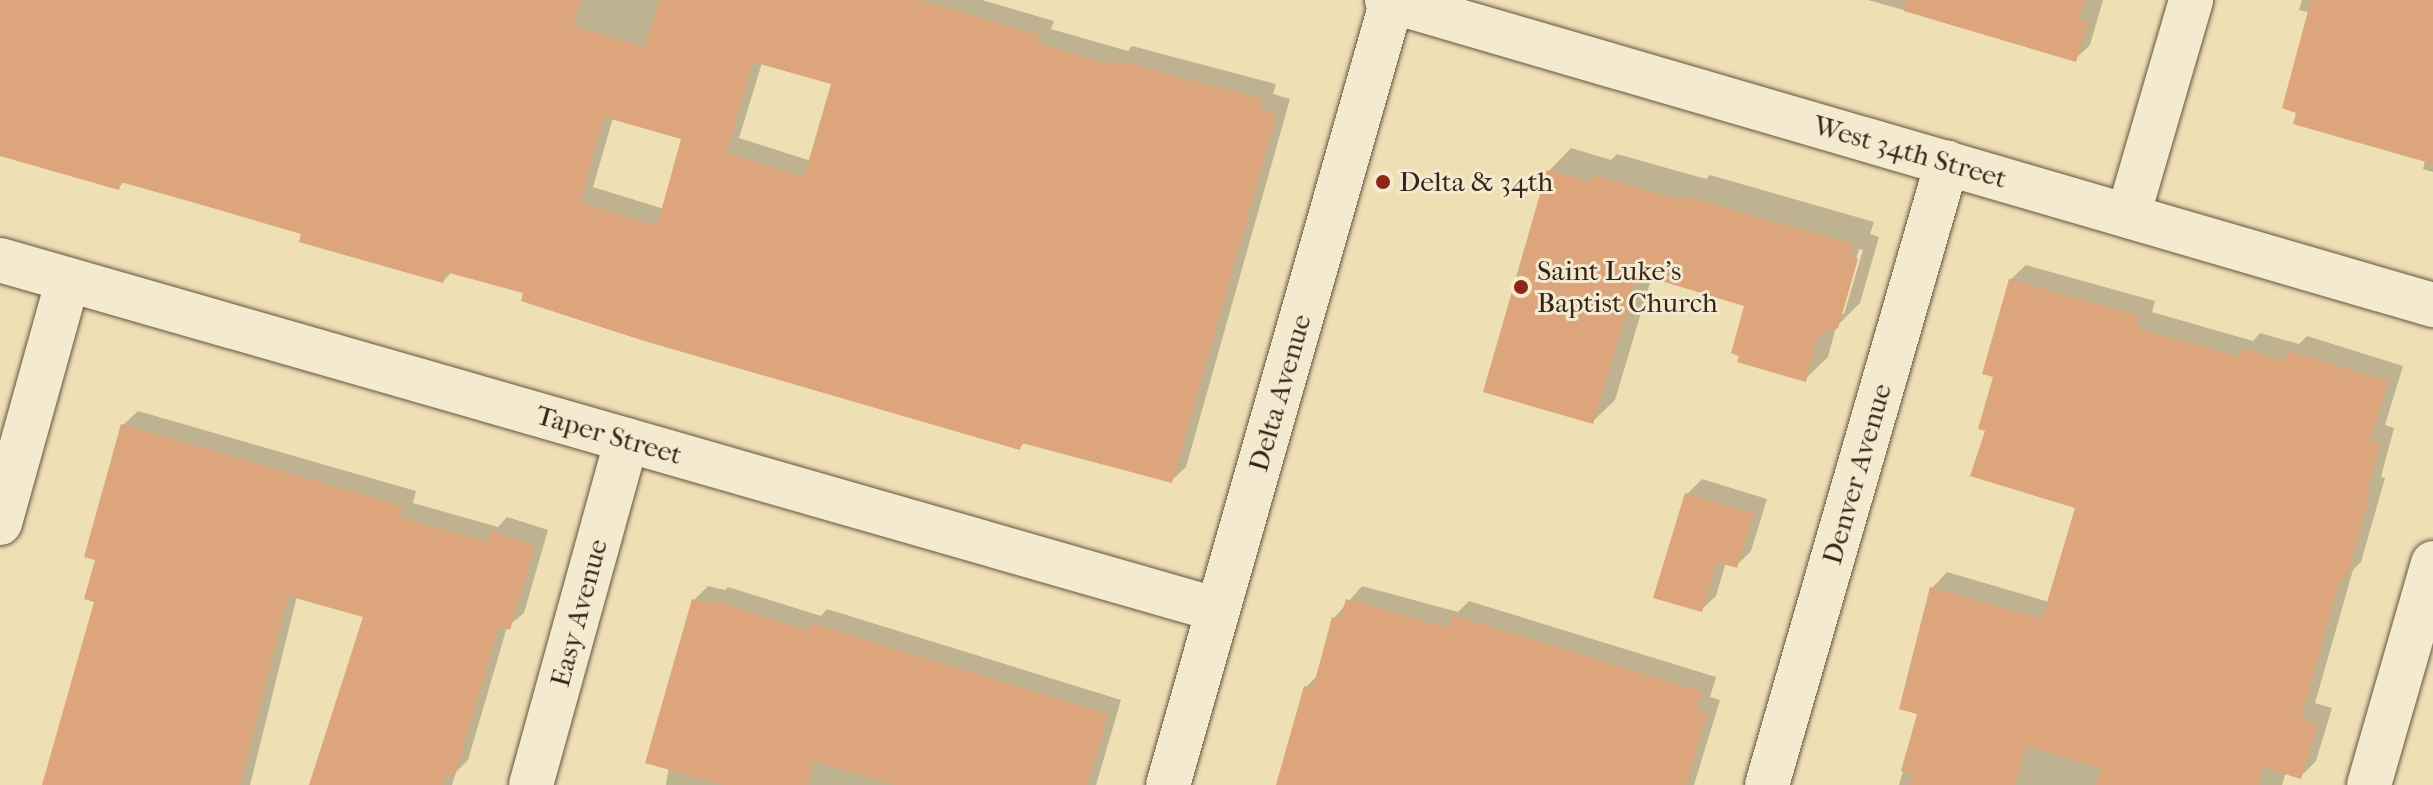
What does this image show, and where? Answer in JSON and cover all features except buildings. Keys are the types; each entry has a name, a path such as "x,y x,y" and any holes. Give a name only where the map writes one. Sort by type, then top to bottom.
{"street":[{"name":"West 34th Street","path":"1390,0 2433,305"},
{"name":"Delta Avenue","path":"1168,785 1390,0"},
{"path":"2128,216 2191,0"},
{"name":"Denver Avenue","path":"1767,785 1947,163"},
{"name":"Taper Street","path":"0,260 1218,610"},
{"path":"0,523 68,280"},
{"name":"Easy Avenue","path":"531,785 627,440"},
{"path":"2369,785 2433,563"}],"place":[{"name":"Delta & 34th","path":"1383,182"},
{"name":"Saint Luke's Baptist Church","path":"1521,287"}]}
